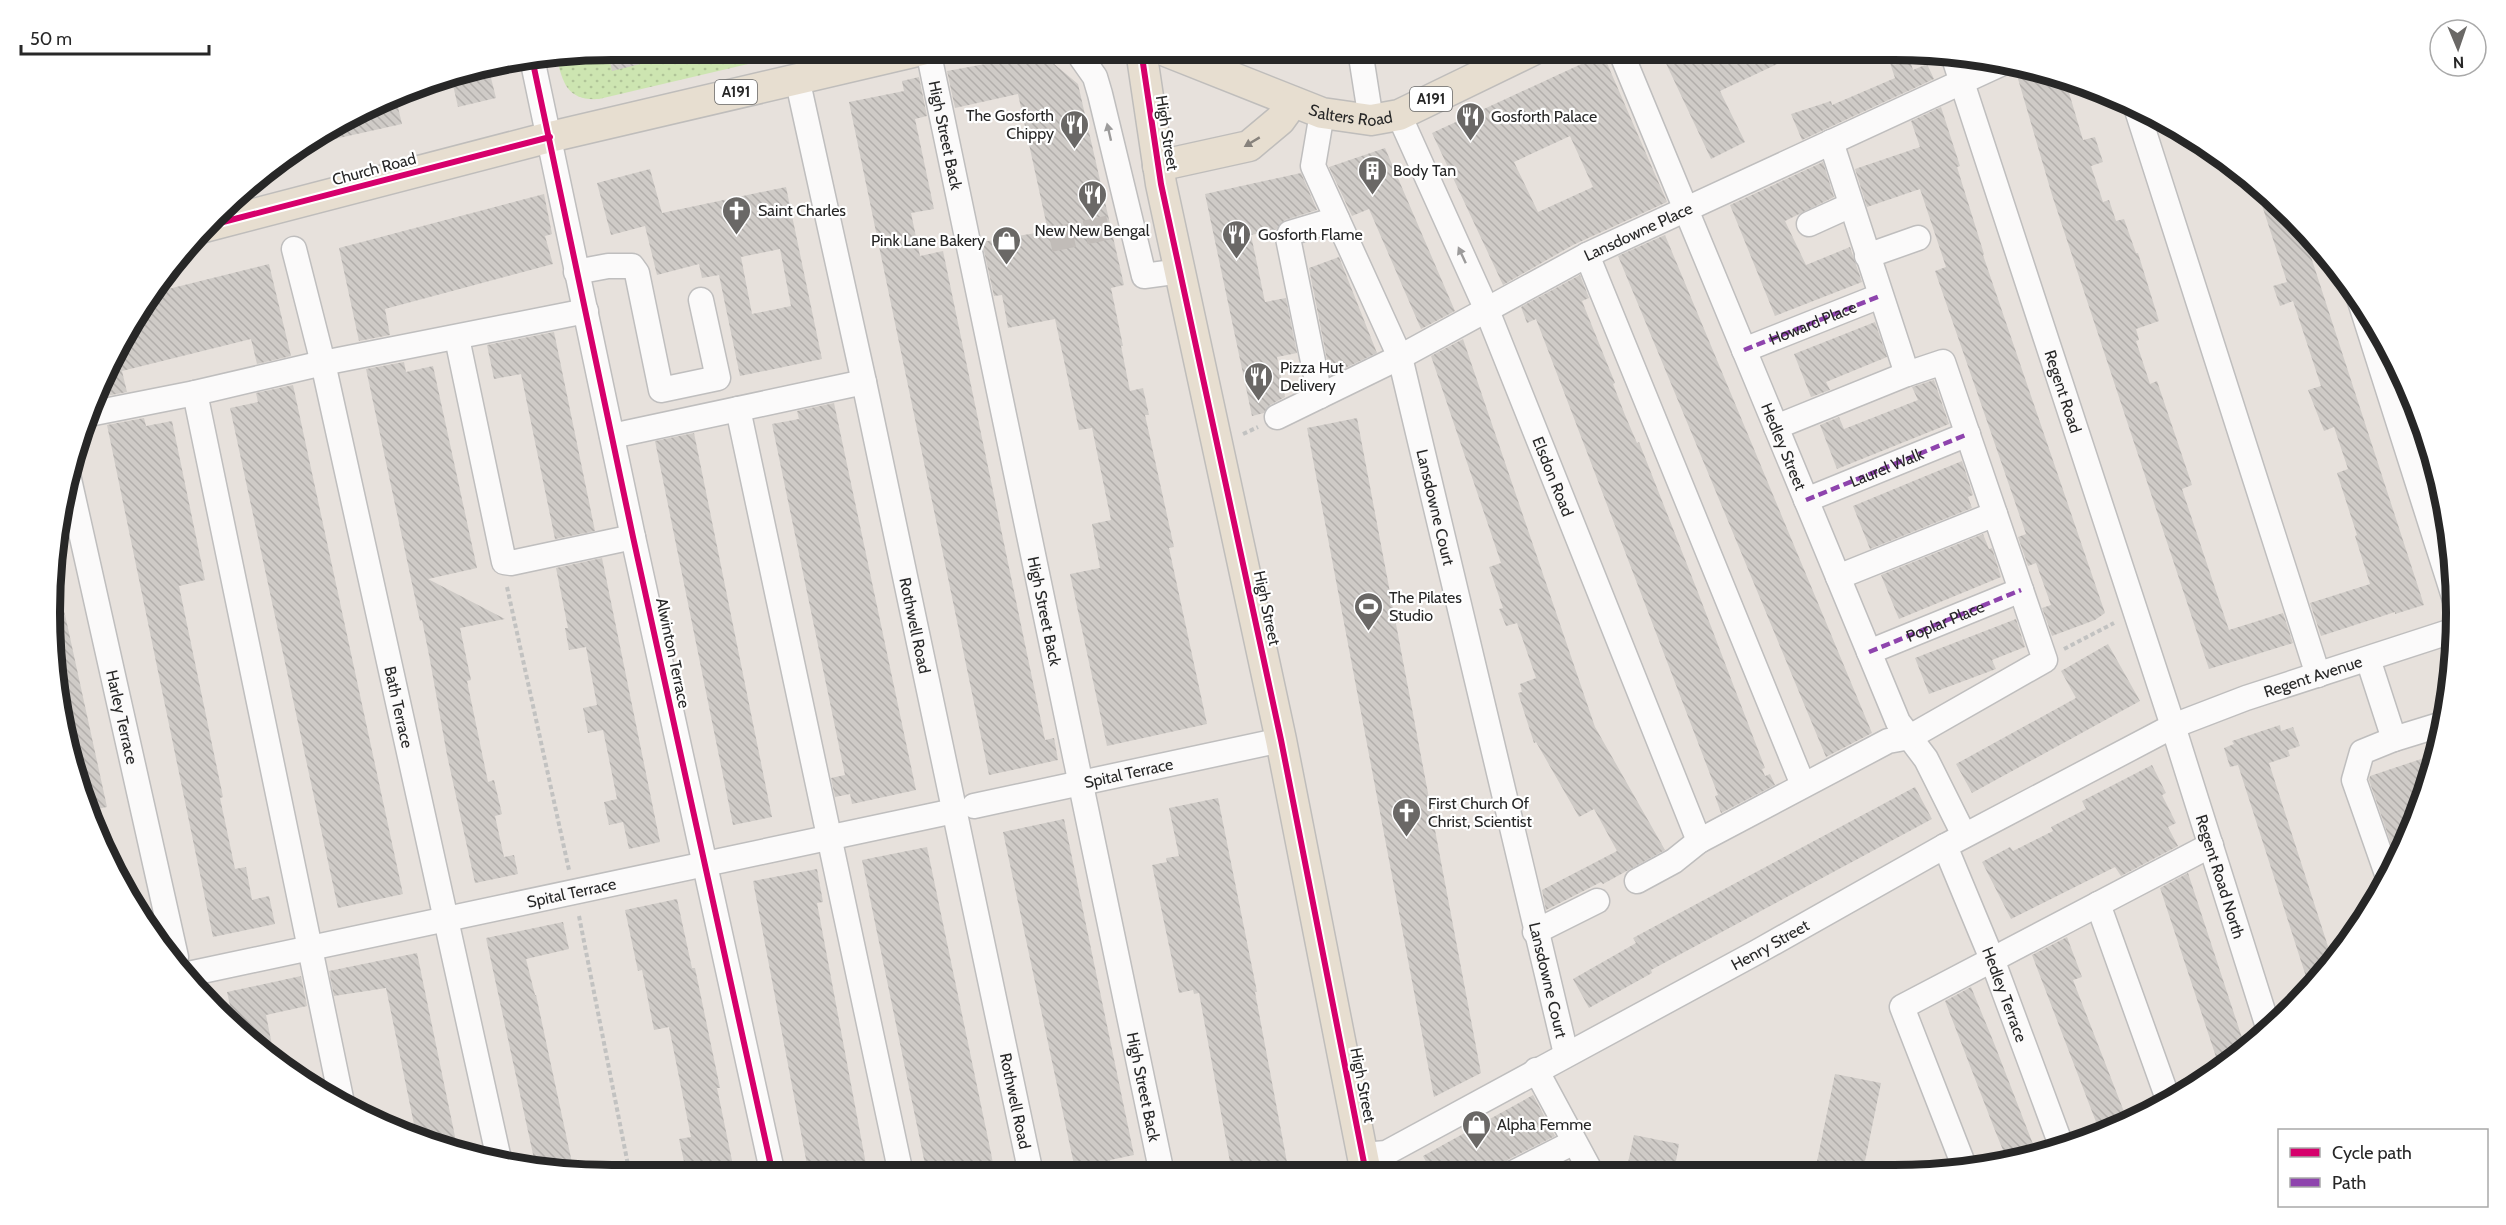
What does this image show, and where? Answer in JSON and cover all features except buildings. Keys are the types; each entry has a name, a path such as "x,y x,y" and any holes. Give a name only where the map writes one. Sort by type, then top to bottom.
{"main road":[{"name":"Church Road","path":"226,218 550,137 877,60"},
{"name":"High Street","path":"1143,60 1160,175 1281,740 1365,1164"},
{"name":"Salters Road","path":"1188,60 1322,113 1385,117 1511,60"},
{"path":"1160,175 1249,146 1280,120 1293,102"}],"street":[{"name":"High Street Back","path":"930,60 1160,1165"},
{"path":"1083,60 1095,77 1123,189 1121,224 1144,276 1181,271"},
{"name":"Elsdon Road","path":"1364,60 1385,117 1486,308 1699,841"},
{"name":"Hedley Street","path":"1624,60 1898,722 1926,759 1954,840"},
{"name":"Regent Road","path":"1956,64 2173,726"},
{"name":"Alwinton Terrace","path":"534,66 633,537 771,1165"},
{"name":"Lansdowne Place","path":"1277,417 1400,357 1486,308 1587,255 1989,69"},
{"name":"Rothwell Road","path":"797,78 864,382 964,808 1029,1165"},
{"name":"Lansdowne Court","path":"1322,113 1313,166 1400,357 1535,932 1566,1054"},
{"path":"2139,118 2318,675"},
{"path":"1831,142 1866,256 1907,374"},
{"path":"1123,189 1160,175"},
{"path":"1809,224 1851,205"},
{"path":"1320,396 1288,238 1290,233 1338,219"},
{"path":"1866,256 1918,238"},
{"name":"Bath Terrace","path":"294,249 323,363 497,1152"},
{"path":"1587,255 1803,785"},
{"path":"576,272 608,266 632,266 637,273 661,390 718,378 701,300"},
{"name":"Howard Place","path":"1744,350 1880,296"},
{"path":"98,412 195,393 323,363 586,311"},
{"path":"2370,333 2444,565"},
{"path":"457,338 504,561 511,563 633,537"},
{"path":"1636,881 1674,861 1699,841 1888,741 1910,737 2044,660 1943,362 1907,374 1776,427"},
{"path":"612,436 864,382"},
{"path":"195,393 340,1093"},
{"path":"738,410 899,1165"},
{"name":"Laurel Walk","path":"1806,500 1968,434"},
{"name":"Harley Terrace","path":"73,497 174,949"},
{"path":"1838,577 1995,514"},
{"name":"Poplar Place","path":"1869,652 2021,590"},
{"name":"Regent Avenue","path":"2173,726 2246,698 2445,633"},
{"path":"2368,659 2394,739"},
{"name":"Henry Street","path":"1365,1164 1757,952 1954,840 2173,726"},
{"name":"Regent Road North","path":"2173,726 2266,1020"},
{"path":"2384,866 2354,780 2362,752 2433,727"},
{"name":"Spital Terrace","path":"194,973 1281,740"},
{"name":"Hedley Terrace","path":"1954,840 1992,959 2059,1139"},
{"path":"1962,1160 1902,1007 2211,845"},
{"path":"1535,932 1597,901"},
{"path":"2098,904 2166,1093"},
{"path":"1536,1070 1587,1165"},
{"path":"1529,1165 1574,1142"}],"path":[{"path":"1218,445 1277,417"},
{"path":"506,584 569,870"},
{"path":"2044,660 2136,612"},
{"path":"578,909 628,1165"}],"green space":[{"path":"765,60 599,99 589,99 574,94 562,76 558,63 576,61"}],"tunnel":[{"path":"1050,240 1111,227"}],"marked path":[{"path":"1744,350 1880,296"},
{"path":"1806,500 1968,434"},
{"path":"1869,652 2021,590"}],"cycle path":[{"path":"1142,60 1161,184 1281,740 1364,1165"},
{"path":"534,66 633,537 771,1165"},
{"path":"222,222 550,137"}],"place":[{"name":"Gosforth Palace","path":"1470,142"},
{"name":"The Gosforth Chippy","path":"1075,150"},
{"name":"Body Tan","path":"1372,196"},
{"name":"New New Bengal","path":"1092,220"},
{"name":"Saint Charles","path":"737,236"},
{"name":"Gosforth Flame","path":"1237,260"},
{"name":"Pink Lane Bakery","path":"1006,266"},
{"name":"Pizza Hut Delivery","path":"1259,402"},
{"name":"The Pilates Studio","path":"1368,632"},
{"name":"First Church Of Christ, Scientist","path":"1407,838"},
{"name":"Alpha Femme","path":"1476,1150"}]}
